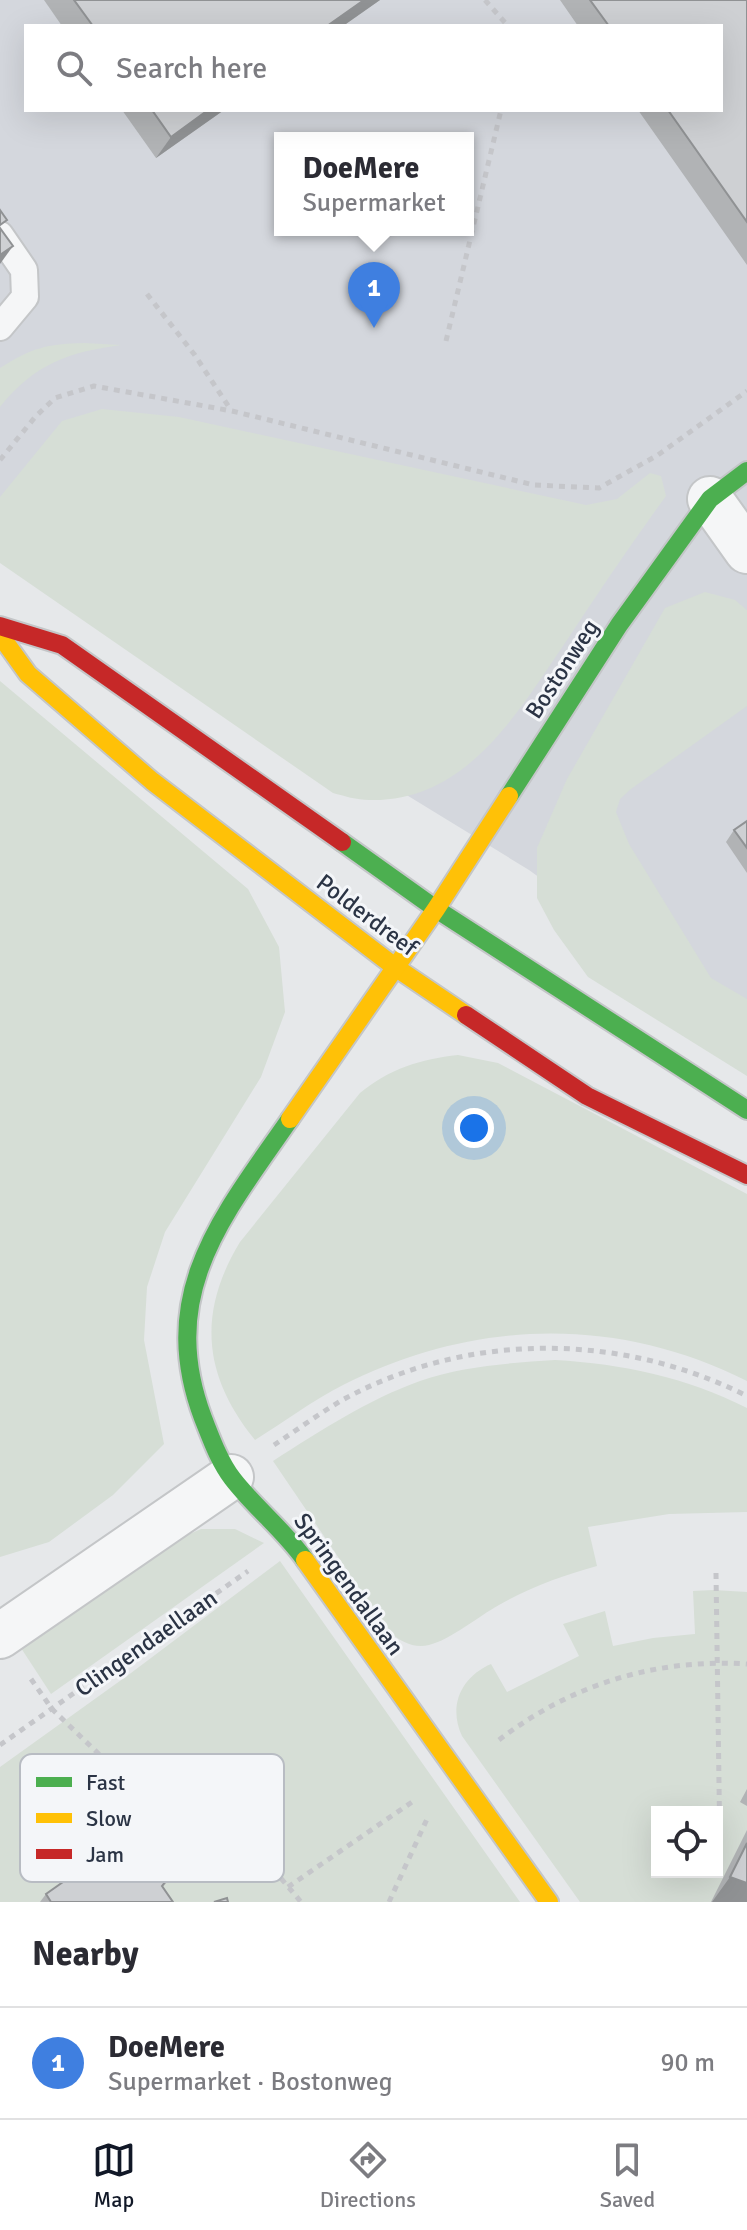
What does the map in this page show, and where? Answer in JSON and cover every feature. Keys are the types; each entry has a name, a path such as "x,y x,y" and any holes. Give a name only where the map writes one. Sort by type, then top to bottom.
{"main road":[{"name":"Bostonweg","path":"436,909 619,625 710,499 747,471"},
{"name":"Polderdreef","path":"0,626 62,645 436,909 747,1110"},
{"name":"Polderdreef","path":"0,635 28,674 152,781 395,967 587,1096 747,1175"},
{"name":"Springendallaan","path":"436,909 210,1239 195,1276 189,1306 189,1367 194,1394 210,1436 231,1477 291,1540 549,1902"}],"street":[{"path":"710,499 747,551"},
{"path":"5,1622 231,1477"}],"lane":[{"path":"0,235 24,270 25,297 0,327"}],"path":[{"path":"485,0 506,24"},
{"path":"474,223 501,112"},
{"path":"446,341 471,236"},
{"path":"147,294 194,354 232,411"},
{"path":"0,460 55,398 94,386 232,411 534,485 599,488 658,455 747,391"},
{"path":"231,1477 267,1449 345,1399 387,1379 486,1352 537,1348 616,1352 652,1359 718,1381 747,1396"},
{"name":"Clingendaellaan","path":"0,1745 291,1540"},
{"path":"716,1573 719,1806"},
{"path":"5,1622 52,1709 99,1754"},
{"path":"389,1902 428,1815"},
{"path":"284,1882 301,1902"}],"shaded area":[{"path":"0,0 747,0 747,1028 529,870 0,546"},
{"path":"84,343 121,345 54,362 26,380 0,407 0,368 40,348"},
{"path":"102,409 179,417 586,505 617,499 650,473 661,476 666,496 528,697 486,748 461,770 434,786 403,797 360,799 333,793 0,563 0,497 62,421"},
{"path":"705,592 735,600 747,610 747,706 631,789 620,799 616,812 629,844 711,978 747,999 747,1076 588,977 554,930 537,898 537,848 567,779 665,608"},
{"path":"0,681 248,889 279,947 285,1012 261,1077 165,1232 147,1287 144,1340 164,1444 113,1495 49,1542 0,1557"},
{"path":"458,1055 498,1063 747,1194 747,1381 647,1344 596,1336 545,1334 494,1337 443,1347 393,1363 332,1391 255,1440 225,1392 216,1368 212,1319 226,1268 240,1242 360,1093 406,1066"},
{"path":"555,1360 654,1374 701,1388 747,1408 747,1512 669,1514 588,1527 597,1566 522,1593 437,1642 418,1646 403,1641 389,1632 273,1461 363,1407 420,1381 470,1369"},
{"path":"201,1529 235,1529 264,1543 51,1694 21,1648 178,1539"},
{"path":"280,1561 520,1902 0,1902 0,1767"},
{"path":"693,1591 747,1592 747,1902 580,1902 462,1736 456,1714 460,1694 472,1677 491,1664 507,1692 579,1656 563,1624 605,1611 613,1646 695,1634"}],"building":[{"path":"74,0 364,0 330,24 92,24"},
{"path":"590,0 747,0 747,222 669,112 723,112 723,24 608,24"},
{"path":"153,112 205,112 171,137"},
{"path":"0,210 7,220 0,225"},
{"path":"0,228 13,246 0,255"},
{"path":"747,821 747,848 734,830"},
{"path":"747,1843 747,1883 730,1877"},
{"path":"63,1882 165,1882 162,1886 173,1902 51,1902 46,1894"}],"traffic: fast":[{"path":"509,796 619,625 710,499 747,471"},
{"path":"342,842 436,909 747,1110"},
{"path":"290,1119 242,1189 204,1258 192,1294 187,1332 190,1373 219,1457 241,1489 305,1560"}],"traffic: slow":[{"path":"0,635 28,674 152,781 395,967 466,1015"},
{"path":"290,1119 436,909 509,796"},
{"path":"305,1560 549,1902"}],"traffic: jam":[{"path":"0,626 62,645 342,842"},
{"path":"466,1015 587,1096 747,1175"}],"place":[{"name":"DoeMere","path":"374,328"}]}
